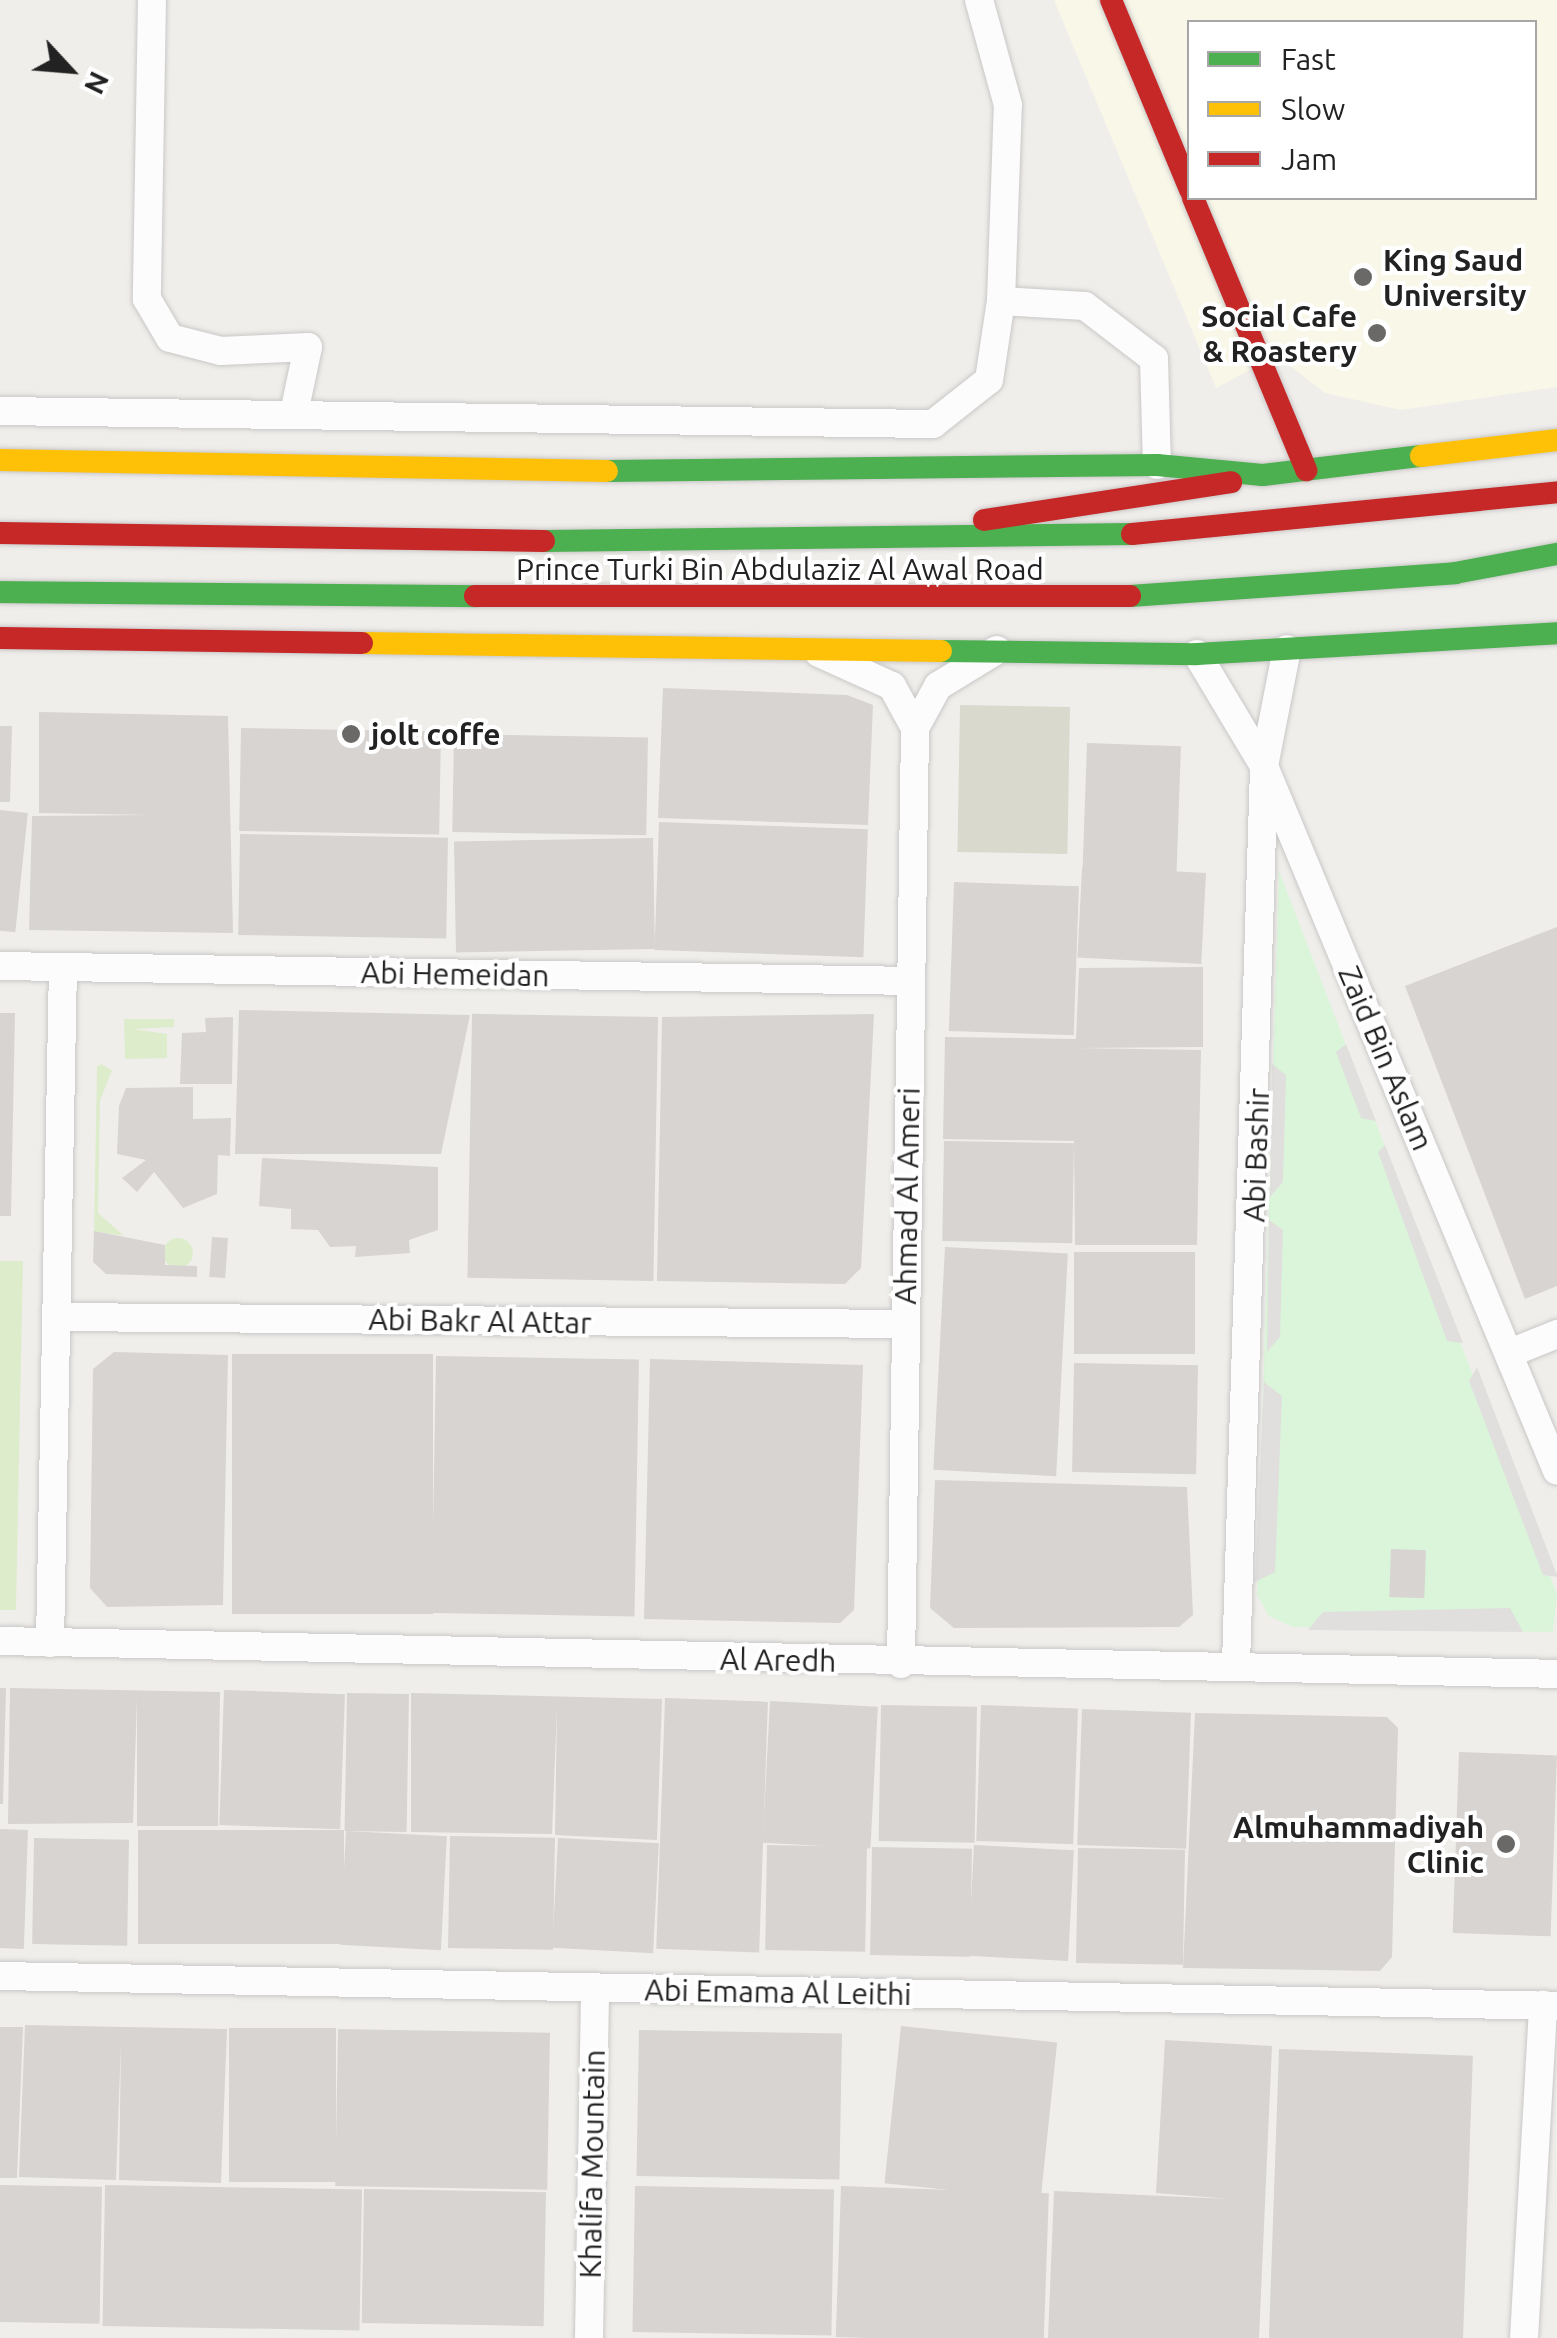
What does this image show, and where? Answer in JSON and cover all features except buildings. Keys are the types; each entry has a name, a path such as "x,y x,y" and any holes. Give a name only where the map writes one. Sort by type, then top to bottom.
{"main road":[{"path":"1112,0 1187,183"},
{"path":"1193,200 1306,470"},
{"path":"821,539 1160,498 1263,475 1557,440"},
{"path":"0,460 740,474 1157,465 1263,475"},
{"name":"Prince Turki Bin Abdulaziz Al Awal Road","path":"0,533 550,541 1224,531 1557,492"},
{"name":"Prince Turki Bin Abdulaziz Al Awal Road","path":"0,592 1067,601 1455,572 1557,554"},
{"path":"1455,572 1557,576"},
{"path":"0,638 999,648 1198,654 1557,633"}],"street":[{"path":"152,0 147,299 170,338 221,351 308,348 294,412"},
{"path":"0,411 294,412 933,424 989,380 1001,301 1008,105 980,0"},
{"path":"1001,301 1085,306 1154,359 1157,465"},
{"path":"802,646 892,686 915,728"},
{"path":"915,728 938,686 999,648"},
{"name":"Abi Bashir","path":"1236,1664 1264,766 1287,649"},
{"name":"Zaid Bin Aslam","path":"1198,654 1264,766 1557,1471"},
{"name":"Ahmad Al Ameri","path":"901,1664 915,728"},
{"name":"Abi Hemeidan","path":"0,966 911,981"},
{"path":"50,1642 63,968"},
{"name":"Abi Bakr Al Attar","path":"56,1316 905,1324"},
{"path":"1510,1352 1557,1334"},
{"name":"Al Aredh","path":"0,1641 901,1664 1236,1664 1557,1674"},
{"name":"Abi Emama Al Leithi","path":"0,1976 1550,2005"},
{"name":"Khalifa Mountain","path":"589,2338 595,1989"},
{"path":"1524,2338 1550,2005"}],"shaded area":[{"name":"King Saud University","path":"1054,0 1557,0 1557,387 1401,410 1325,393 1277,356 1216,388"},
{"path":"960,705 1070,707 1067,854 957,852"},
{"path":"1346,1044 1376,1121 1361,1118 1336,1052"},
{"path":"1272,1064 1286,1075 1283,1182 1270,1197"},
{"path":"1385,1145 1463,1343 1447,1341 1378,1152"},
{"path":"1269,1220 1283,1230 1280,1337 1267,1352"},
{"path":"1477,1367 1557,1577 1543,1575 1469,1381"},
{"path":"1264,1382 1282,1396 1275,1572 1255,1582"},
{"path":"1510,1608 1523,1632 1308,1630 1323,1612"}],"green space":[{"path":"1279,871 1557,1594 1553,1632 1293,1627 1269,1616 1257,1595"},
{"path":"124,1019 174,1019 174,1027 133,1029 167,1034 167,1058 125,1059"},
{"path":"101,1064 112,1070 100,1101 98,1213 124,1236 94,1231 97,1067"},
{"path":"178,1238 188,1243 193,1253 188,1263 178,1268 168,1263 163,1253 168,1243"},
{"path":"0,1261 23,1261 16,1610 0,1610"}],"traffic: fast":[{"path":"607,471 1157,465 1263,475 1421,456"},
{"path":"544,541 1132,534"},
{"path":"1130,596 1455,573 1557,554"},
{"path":"0,592 475,596"},
{"path":"941,651 1197,654 1557,633"}],"traffic: slow":[{"path":"1421,456 1557,440"},
{"path":"0,460 607,471"},
{"path":"362,643 941,651"}],"traffic: jam":[{"path":"1111,0 1187,183"},
{"path":"1194,200 1306,470"},
{"path":"984,520 1231,482"},
{"path":"1132,534 1557,492"},
{"path":"0,533 544,541"},
{"path":"475,596 1130,596"},
{"path":"0,638 362,643"}],"place":[{"name":"King Saud University","path":"1363,277"},
{"name":"Social Cafe & Roastery","path":"1377,333"},
{"name":"jolt coffe","path":"351,734"},
{"name":"Almuhammadiyah Clinic","path":"1506,1844"}]}
